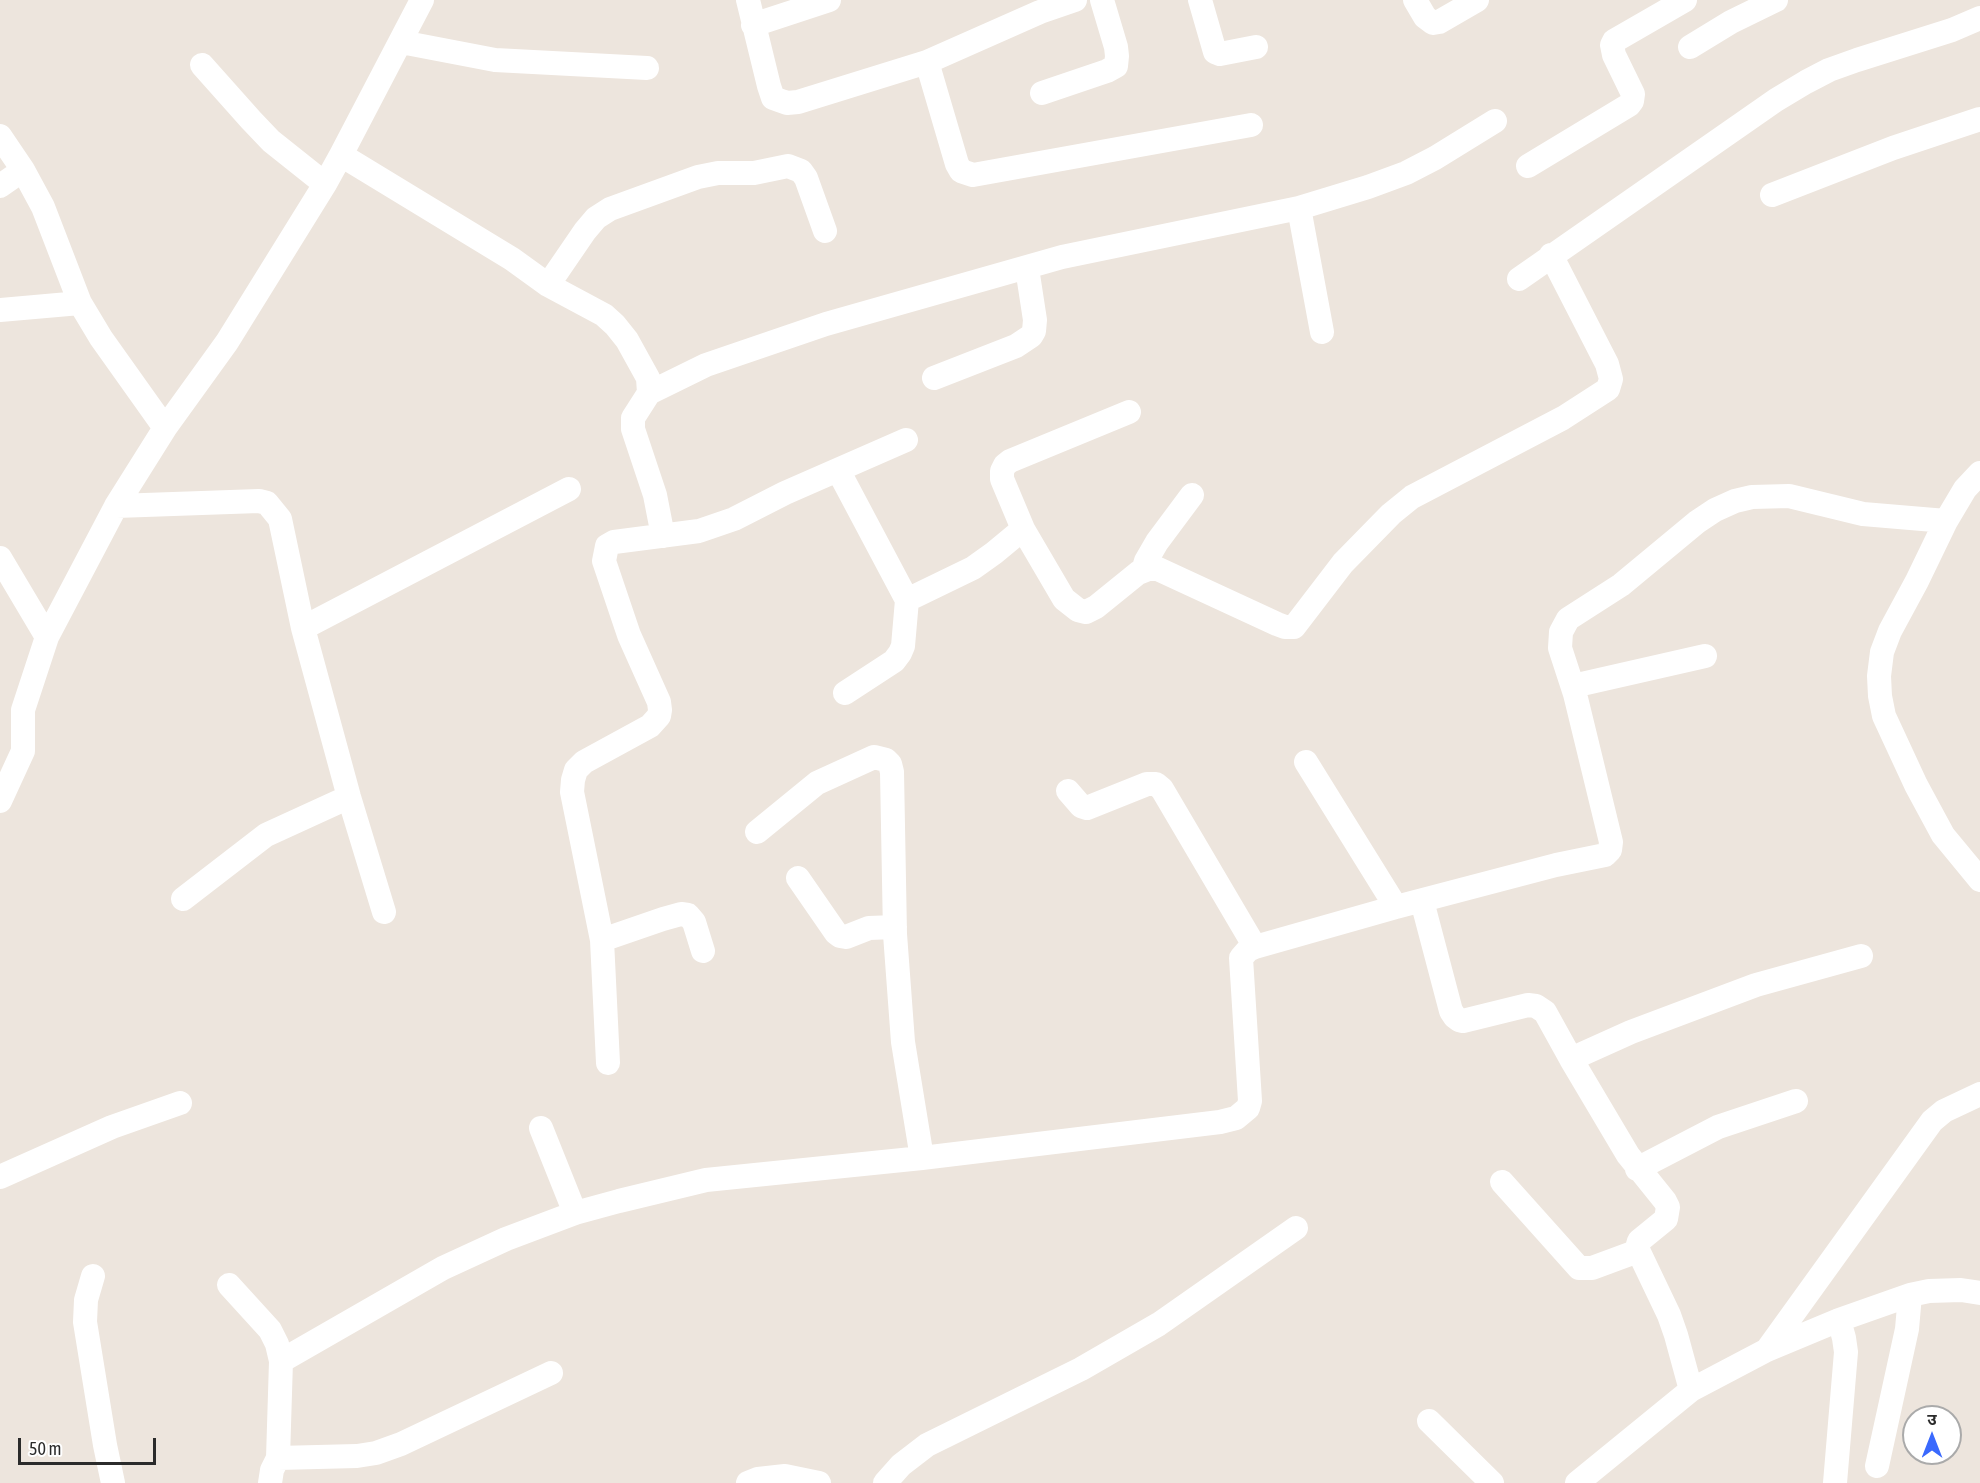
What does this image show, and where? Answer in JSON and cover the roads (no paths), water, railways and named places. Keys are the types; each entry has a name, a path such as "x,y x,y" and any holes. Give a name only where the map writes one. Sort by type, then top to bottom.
{"street":[{"path":"0,801 22,751 23,710 47,637 116,506 165,428 227,342 325,184 422,0"},
{"path":"748,0 769,86 774,98 787,103 798,102 927,62 1040,12 1075,0"},
{"path":"753,25 829,0"},
{"path":"1042,93 1116,66 1116,47 1102,0"},
{"path":"1200,0 1215,52 1220,54 1256,47"},
{"path":"1415,0 1425,17 1433,23 1439,22 1477,0"},
{"path":"1528,166 1629,105 1633,94 1614,55 1612,45 1614,40 1685,0"},
{"path":"1690,47 1731,22 1776,0"},
{"path":"1519,279 1776,100 1806,82 1839,67 1952,30 1980,18"},
{"path":"401,42 495,60 647,68"},
{"path":"927,62 957,164 961,171 974,175 1251,125"},
{"path":"202,65 271,141 325,184"},
{"path":"1772,195 1893,148 1980,118"},
{"path":"663,536 655,495 633,429 633,418 649,393 706,365 826,324 1062,257 1299,208 1406,173 1495,121"},
{"path":"0,136 23,170 43,207 80,303 101,338 165,428"},
{"path":"341,155 512,259 549,285 590,306 615,325 627,340 648,378 649,393"},
{"path":"549,285 596,218 610,209 698,177 718,173 754,173 788,166 801,171 806,178 825,231"},
{"path":"0,186 23,170"},
{"path":"1299,208 1322,332"},
{"path":"1129,412 1010,461 1002,471 1002,479 1023,529 1064,599 1078,610 1086,612 1096,608 1148,568 1164,571 1277,624 1294,627 1343,563 1391,514 1412,497 1563,418 1608,389 1611,380 1607,364 1551,255"},
{"path":"934,378 1016,346 1031,336 1035,320 1026,268"},
{"path":"0,310 80,303"},
{"path":"608,1063 602,940 572,792 573,780 576,770 584,762 650,726 655,722 660,710 659,702 629,635 604,561 604,552 607,546 614,542 699,531 734,519 785,493 906,440"},
{"path":"838,470 907,600 903,646 900,653 894,661 845,693"},
{"path":"1980,473 1965,489 1946,521 1890,631 1882,652 1879,676 1884,716 1916,786 1943,836 1980,880"},
{"path":"303,628 569,489"},
{"path":"1143,571 1157,542 1192,495"},
{"path":"281,1361 443,1268 506,1239 575,1213 706,1180 922,1158 1220,1122 1236,1118 1244,1113 1250,1101 1241,958 1244,953 1255,947 1396,907 1556,865 1605,855 1610,850 1611,842 1573,687 1560,648 1560,639 1568,619 1621,585 1697,522 1735,501 1752,497 1789,496 1873,515 1946,521"},
{"path":"116,506 259,501 267,503 280,519 303,628 349,797 384,912"},
{"path":"907,600 973,568 1023,529"},
{"path":"0,558 47,637"},
{"path":"1573,687 1705,656"},
{"path":"757,832 817,783 867,759 879,757 890,764 895,927 903,1042 922,1158"},
{"path":"1306,762 1396,907"},
{"path":"1068,791 1081,806 1087,808 1147,784 1156,784 1162,789 1255,947"},
{"path":"183,898 266,835 349,797"},
{"path":"798,878 840,936 846,937 869,928 895,927"},
{"path":"1422,901 1451,1011 1455,1017 1463,1021 1528,1005 1536,1006 1545,1012 1637,1169 1665,1201 1669,1214 1639,1241 1638,1251 1669,1315 1691,1390"},
{"path":"602,940 681,914 688,915 694,922 703,951"},
{"path":"1571,1059 1631,1032 1756,985 1861,956"},
{"path":"1767,1350 1932,1121 1944,1111 1980,1094"},
{"path":"1637,1169 1718,1127 1796,1101"},
{"path":"0,1176 112,1127 180,1103"},
{"path":"541,1128 575,1213"},
{"path":"1502,1182 1579,1268 1592,1268 1638,1251"},
{"path":"885,1483 900,1465 927,1445 1081,1369 1159,1324 1296,1228"},
{"path":"93,1276 86,1300 84,1322 113,1483"},
{"path":"229,1285 270,1330 277,1344 281,1361 278,1458 272,1470 270,1483"},
{"path":"1577,1483 1600,1475 1691,1390 1767,1350 1839,1320 1910,1295 1929,1291 1961,1290 1980,1293"},
{"path":"1877,1466 1907,1329 1910,1295"},
{"path":"1835,1483 1846,1352 1839,1320"},
{"path":"278,1458 357,1456 376,1453 410,1440 551,1373"},
{"path":"1428,1421 1491,1483"},
{"path":"748,1483 758,1479 785,1476 819,1483"}]}
